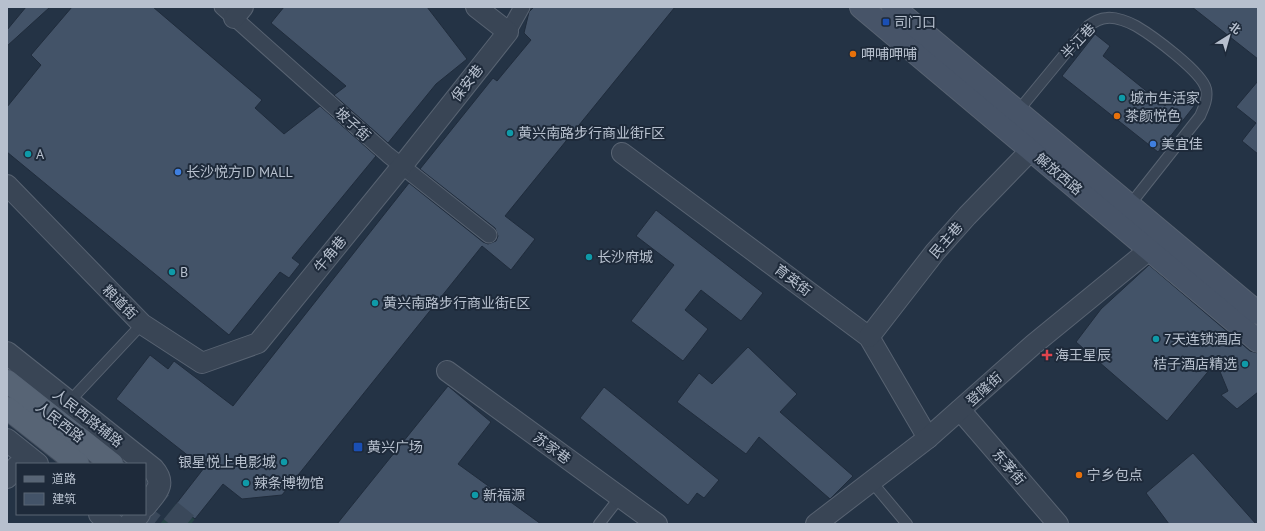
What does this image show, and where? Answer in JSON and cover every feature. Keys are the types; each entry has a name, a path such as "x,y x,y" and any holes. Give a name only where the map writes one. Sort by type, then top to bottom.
{"main road":[{"name":"解放西路","path":"861,7 1258,341"},
{"name":"解放西路","path":"893,7 1258,313"},
{"name":"人民西路","path":"7,381 111,463"},
{"name":"人民西路","path":"7,408 77,463"}],"street":[{"path":"476,7 508,32 522,7"},
{"name":"坡子街","path":"233,11 402,166 489,235"},
{"name":"保安巷","path":"402,166 508,32"},
{"name":"民主巷","path":"870,337 935,252 967,216 1031,150"},
{"name":"育英街","path":"622,153 870,337 928,438"},
{"name":"牛角巷","path":"258,343 402,166"},
{"name":"粮道街","path":"7,185 142,324 202,364 258,343"},
{"name":"登隆街","path":"816,524 928,438 1034,344 1149,250"},
{"name":"人民西路辅路","path":"7,353 145,463"},
{"name":"苏家巷","path":"447,371 657,524"},
{"name":"东茅街","path":"960,410 1058,524"},
{"path":"7,440 24,462"},
{"name":"人民西路辅路","path":"146,463 160,476 160,484 146,505"},
{"path":"7,478 16,470"},
{"path":"101,515 113,524"},
{"path":"130,524 138,515"}],"lane":[{"name":"半江巷","path":"1018,111 1088,26 1097,20 1106,17 1136,26 1192,69 1202,81 1206,89 1205,106 1200,116 1129,206"},
{"path":"69,402 142,324"},
{"path":"871,482 907,524"},
{"path":"599,524 620,497"}],"green space":[{"path":"176,504 195,519 191,524 160,524"}],"building":[{"path":"26,7 50,7 7,46 7,30"},
{"name":"长沙悦方ID MALL","path":"72,7 153,7 262,100 255,108 284,134 320,106 376,156 292,258 300,264 289,278 280,272 229,335 7,152 7,107 41,65 31,55"},
{"name":"长沙悦方ID MALL","path":"284,7 427,7 467,59 436,84 388,143 334,95 346,86 271,23"},
{"path":"534,7 675,7 505,216 535,239 511,270 482,246 282,495 242,499 223,484 195,519 176,504 204,468 116,399 150,355 168,369 174,361 233,406 409,183 483,242 488,244 496,241 498,236 495,228 420,169 493,78 497,81 531,40 524,33 529,12"},
{"path":"1192,7 1258,7 1258,59"},
{"name":"城市生活家","path":"1095,34 1110,46 1103,56 1165,106 1177,91 1195,105 1158,152 1062,76"},
{"path":"1258,81 1258,154 1242,141 1256,123 1236,107"},
{"path":"656,210 763,293 741,321 701,290 685,310 708,329 683,361 631,321 674,265 636,236"},
{"name":"7天连锁酒店","path":"1149,265 1250,351 1258,353 1258,392 1237,409 1221,395 1228,391 1216,362 1167,421 1076,342 1101,309"},
{"path":"748,347 797,394 780,412 853,476 830,499 759,437 746,454 677,402 699,373 712,384"},
{"path":"448,386 491,422 458,464 541,524 337,524"},
{"path":"604,387 719,480 704,498 697,493 688,505 580,418"},
{"path":"1193,453 1256,524 1169,524 1146,493"}],"tunnel":[{"path":"146,491 187,524"},
{"path":"142,515 154,524"}],"place":[{"name":"司门口","path":"886,22"},
{"name":"呷哺呷哺","path":"853,54"},
{"name":"城市生活家","path":"1122,98"},
{"name":"茶颜悦色","path":"1117,116"},
{"name":"黄兴南路步行商业街F区","path":"510,133"},
{"name":"美宜佳","path":"1153,144"},
{"name":"A","path":"28,154"},
{"name":"长沙悦方ID MALL","path":"178,172"},
{"name":"长沙府城","path":"589,257"},
{"name":"B","path":"172,272"},
{"name":"黄兴南路步行商业街E区","path":"375,303"},
{"name":"7天连锁酒店","path":"1156,339"},
{"name":"海王星辰","path":"1047,355"},
{"name":"桔子酒店精选","path":"1245,364"},
{"name":"黄兴广场","path":"358,447"},
{"name":"银星悦上电影城","path":"284,462"},
{"name":"宁乡包点","path":"1079,475"},
{"name":"辣条博物馆","path":"246,483"},
{"name":"新福源","path":"475,495"}]}
